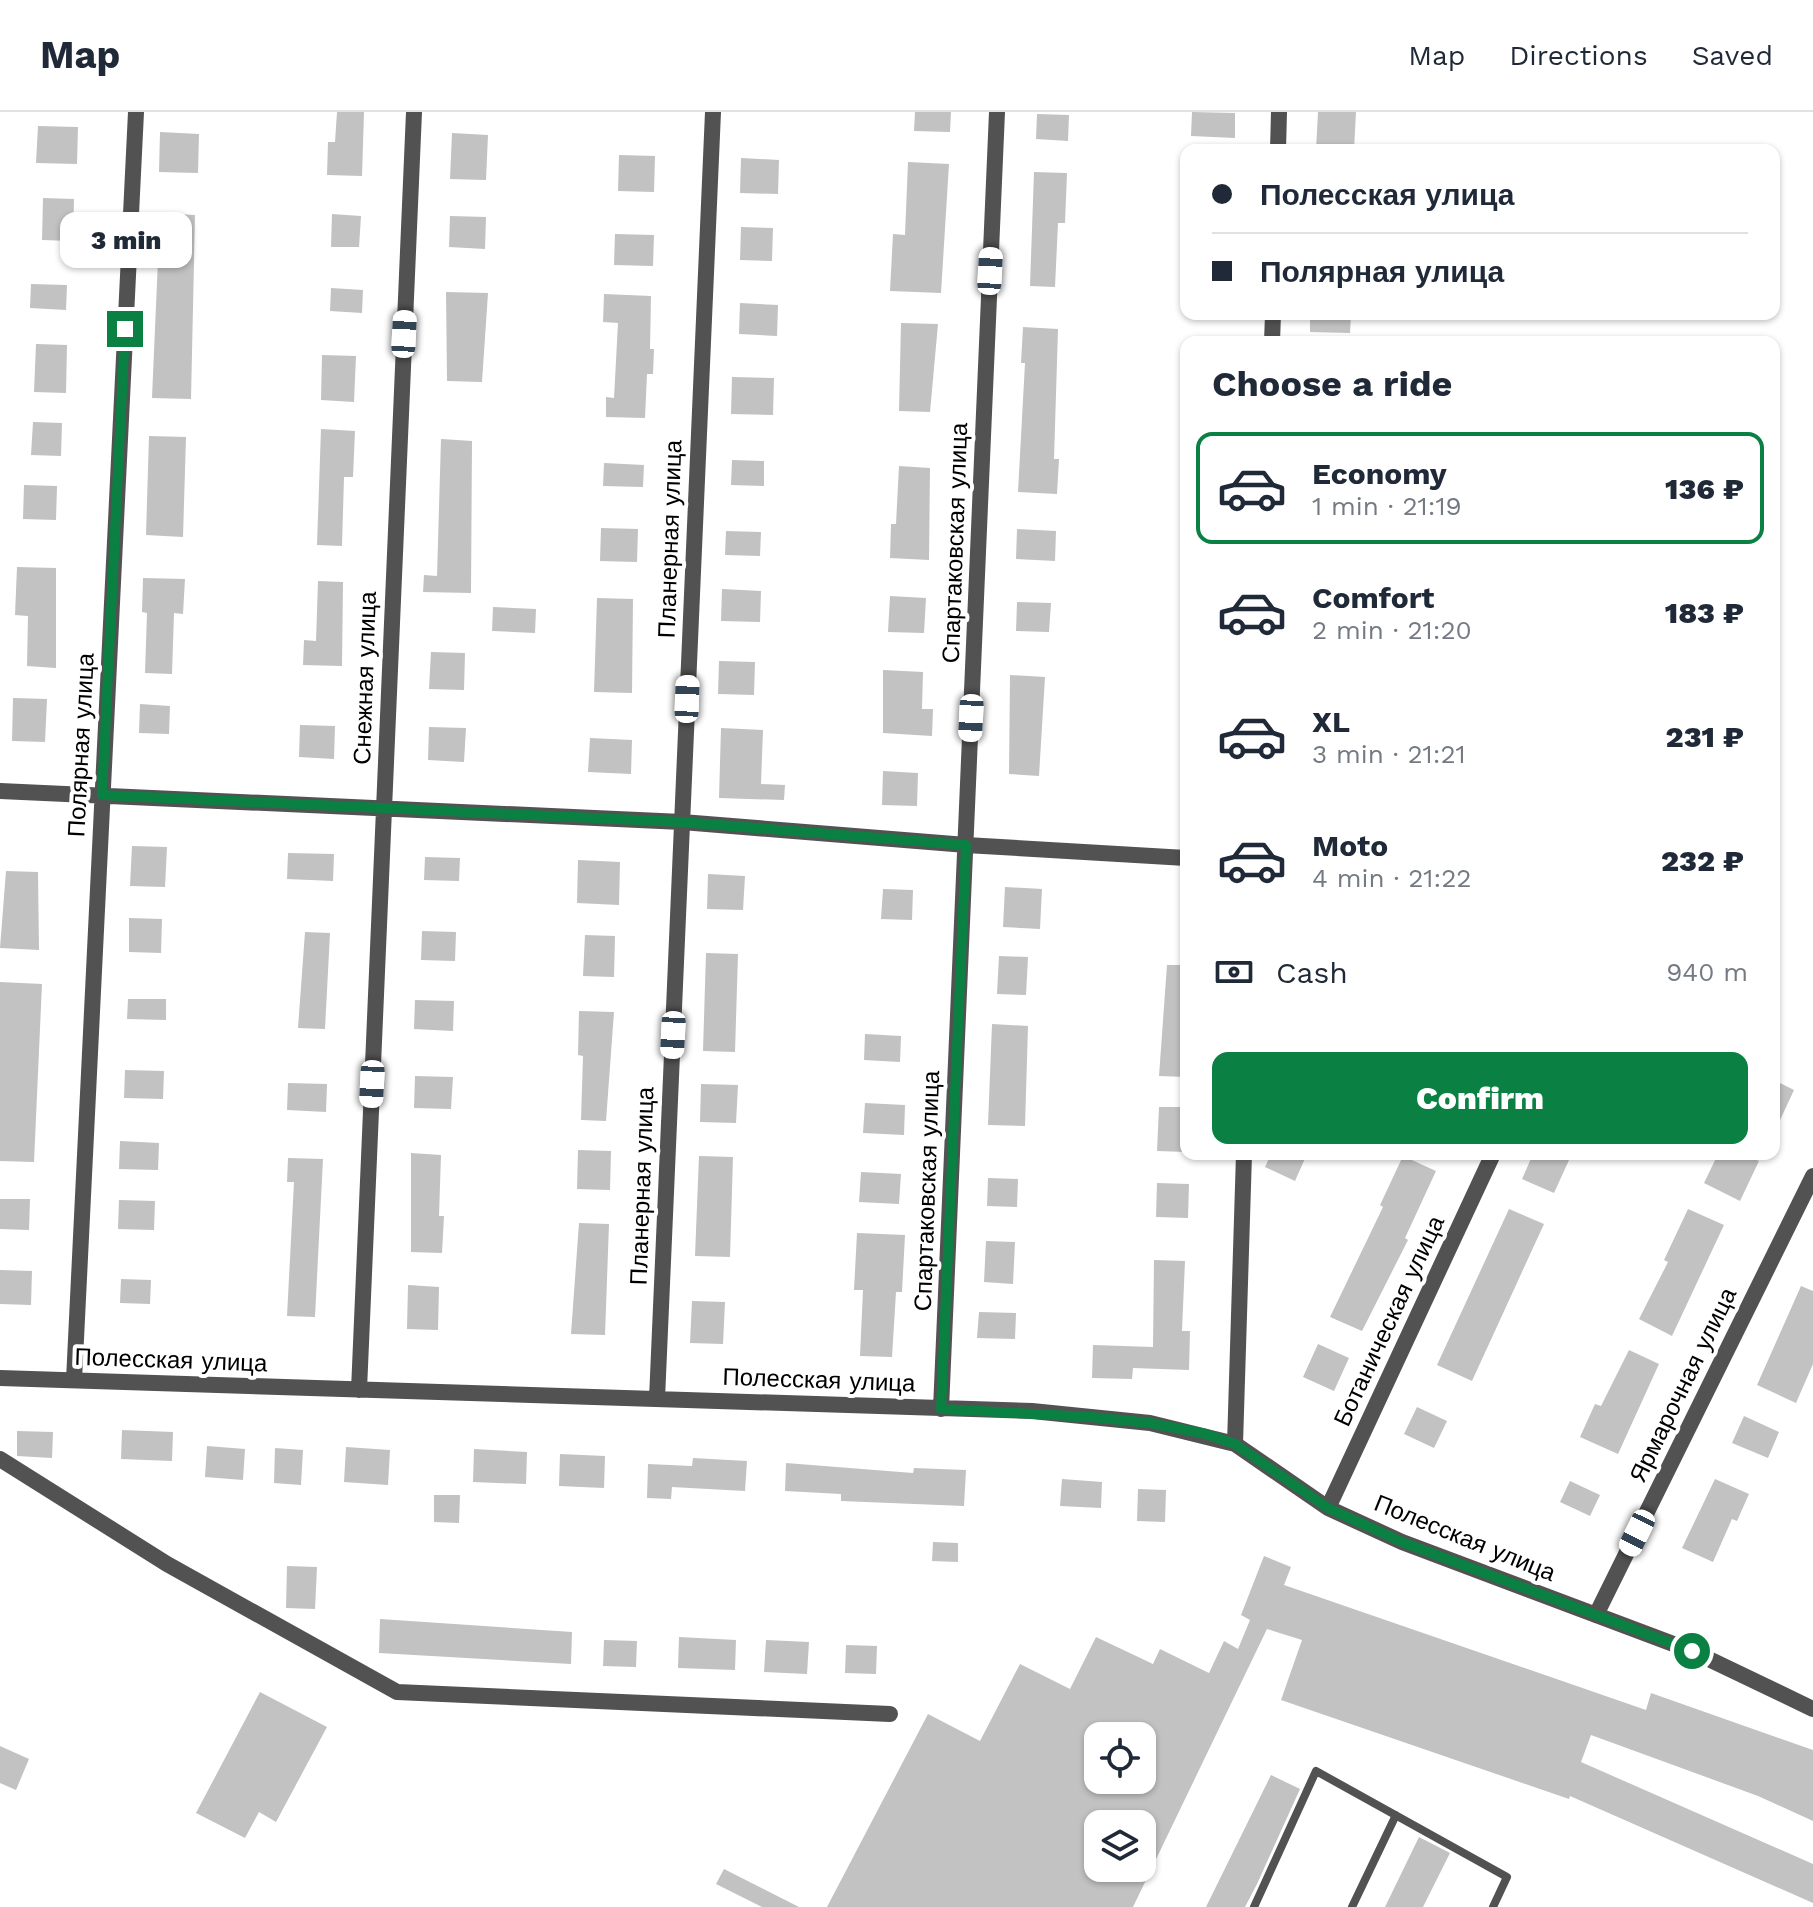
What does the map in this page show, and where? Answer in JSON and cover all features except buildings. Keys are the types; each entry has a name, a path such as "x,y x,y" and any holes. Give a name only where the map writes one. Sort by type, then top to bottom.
{"street":[{"name":"Полярная улица","path":"74,1380 136,112"},
{"name":"Снежная улица","path":"359,1390 414,112"},
{"name":"Планерная улица","path":"657,1399 713,112"},
{"name":"Спартаковская улица","path":"941,1409 997,112"},
{"path":"1278,144 1279,112"},
{"path":"0,791 682,822 966,845 1180,858"},
{"path":"1235,1444 1244,1160"},
{"name":"Ботаническая улица","path":"1328,1508 1490,1160"},
{"name":"Ярмарочная улица","path":"1596,1615 1813,1176"},
{"name":"Полесская улица","path":"0,1378 1032,1411 1150,1423 1235,1444 1328,1508 1402,1542 1692,1651 1813,1709"},
{"path":"0,1459 167,1564 397,1692 890,1714"}],"lane":[{"path":"1254,1907 1316,1771 1507,1877 1493,1907"},
{"path":"1352,1907 1396,1815"}],"route":[{"path":"125,329 102,795 682,822 966,845 941,1409 1032,1411 1150,1423 1206,1434 1235,1444 1328,1508 1402,1542 1692,1651"}]}
